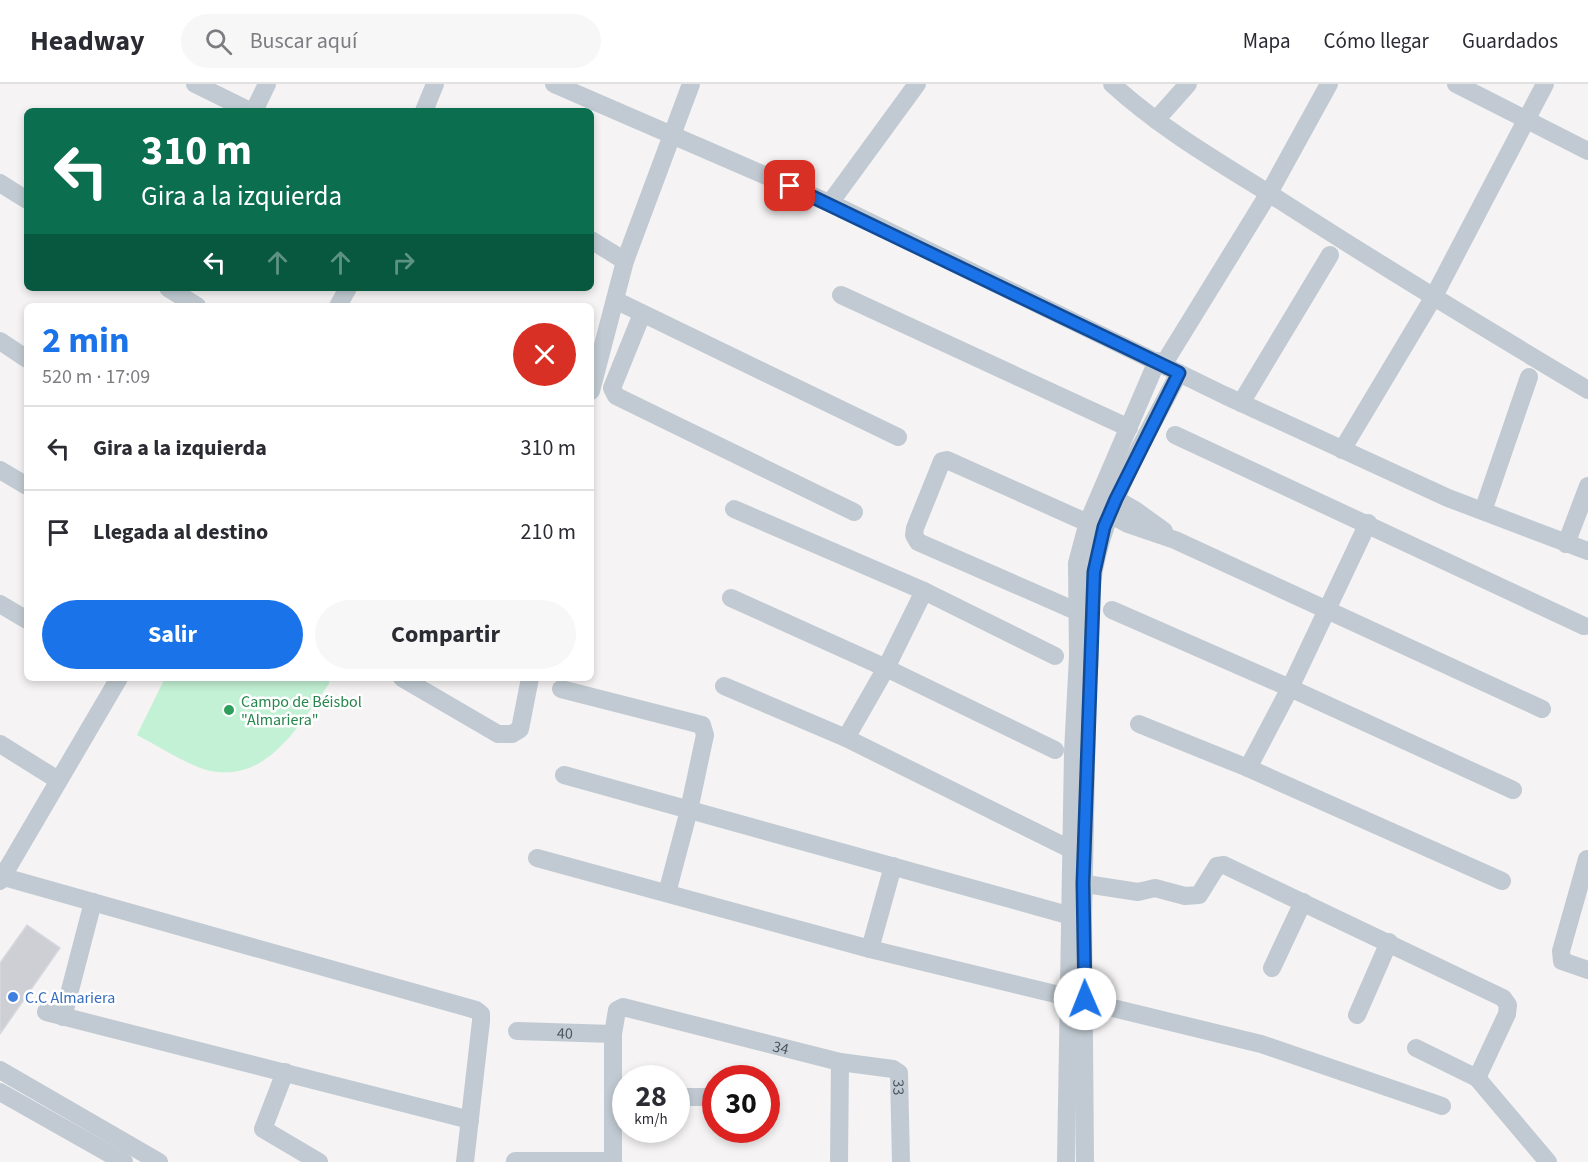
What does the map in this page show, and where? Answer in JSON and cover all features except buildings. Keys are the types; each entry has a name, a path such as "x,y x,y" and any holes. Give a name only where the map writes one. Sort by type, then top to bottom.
{"street":[{"path":"195,84 246,108"},
{"path":"254,108 267,84"},
{"path":"425,108 435,84"},
{"path":"554,84 830,203 1342,450 1483,512 1588,552"},
{"path":"594,374 625,261 691,84"},
{"path":"830,203 917,84"},
{"path":"1112,84 1156,120 1269,193 1433,298 1588,390"},
{"path":"1156,120 1188,84"},
{"path":"1085,1162 1077,998 1077,883 1094,572 1103,509 1129,428 1269,193 1329,84"},
{"path":"1456,84 1588,151"},
{"path":"1342,450 1433,298 1545,84"},
{"path":"0,183 24,198"},
{"path":"594,242 625,261"},
{"path":"1241,403 1330,255"},
{"path":"173,291 192,303"},
{"path":"841,295 1129,428"},
{"path":"615,300 898,437"},
{"path":"642,314 612,388 616,396 854,512"},
{"path":"0,342 24,357"},
{"path":"1078,851 1077,563 1166,366"},
{"path":"1483,512 1529,377"},
{"path":"1175,435 1368,523 1584,626"},
{"path":"1076,611 918,542 914,535 942,461 947,460 1103,509 1128,524 1175,540 1542,709"},
{"path":"0,470 24,484"},
{"path":"1566,544 1588,486"},
{"path":"734,509 924,591 1054,656"},
{"path":"1248,768 1290,688 1368,523"},
{"path":"846,738 886,668 924,591"},
{"path":"731,598 886,668 1055,750"},
{"path":"0,603 24,618"},
{"path":"1112,610 1513,790"},
{"path":"117,681 1,878 476,1010 481,1014 481,1021 465,1162"},
{"path":"407,681 498,734 505,734 520,729 529,681"},
{"path":"724,686 846,738 1078,851"},
{"path":"561,689 702,725 705,735 689,810 667,893"},
{"path":"1139,724 1248,768 1502,881"},
{"path":"0,744 58,780"},
{"path":"564,775 1077,918"},
{"path":"537,858 870,949 1261,1044 1442,1106"},
{"path":"1587,859 1561,951 1562,961 1588,970"},
{"path":"1077,883 1138,892 1155,888 1192,896 1199,895 1217,866 1224,865 1389,942 1503,998 1508,1005 1507,1014 1477,1078"},
{"path":"870,949 893,866"},
{"path":"93,902 54,1014 470,1120"},
{"path":"1272,968 1304,902"},
{"path":"1357,1015 1389,942"},
{"path":"1066,1162 1077,998"},
{"name":"34","path":"613,1034 617,1010 623,1007 840,1062"},
{"name":"40","path":"517,1030 613,1034"},
{"path":"613,1034 616,1065"},
{"path":"1416,1048 1477,1078 1548,1162"},
{"path":"839,1162 840,1062"},
{"name":"33","path":"840,1062 893,1069 899,1073 901,1162"},
{"path":"0,1070 159,1162"},
{"path":"285,1072 263,1129 319,1162"},
{"path":"0,1092 124,1162"},
{"path":"515,1161 613,1162 615,1143"}],"green space":[{"name":"Campo de Béisbol \"Almariera\"","path":"164,681 330,681 281,747 250,768 231,772 203,769 137,735"}],"place":[{"name":"Campo de Béisbol \"Almariera\"","path":"229,710"},
{"name":"C.C Almariera","path":"13,997"}],"route":[{"path":"790,186 864,219 1179,373 1104,527 1094,572 1087,713 1083,883 1085,999"}]}
